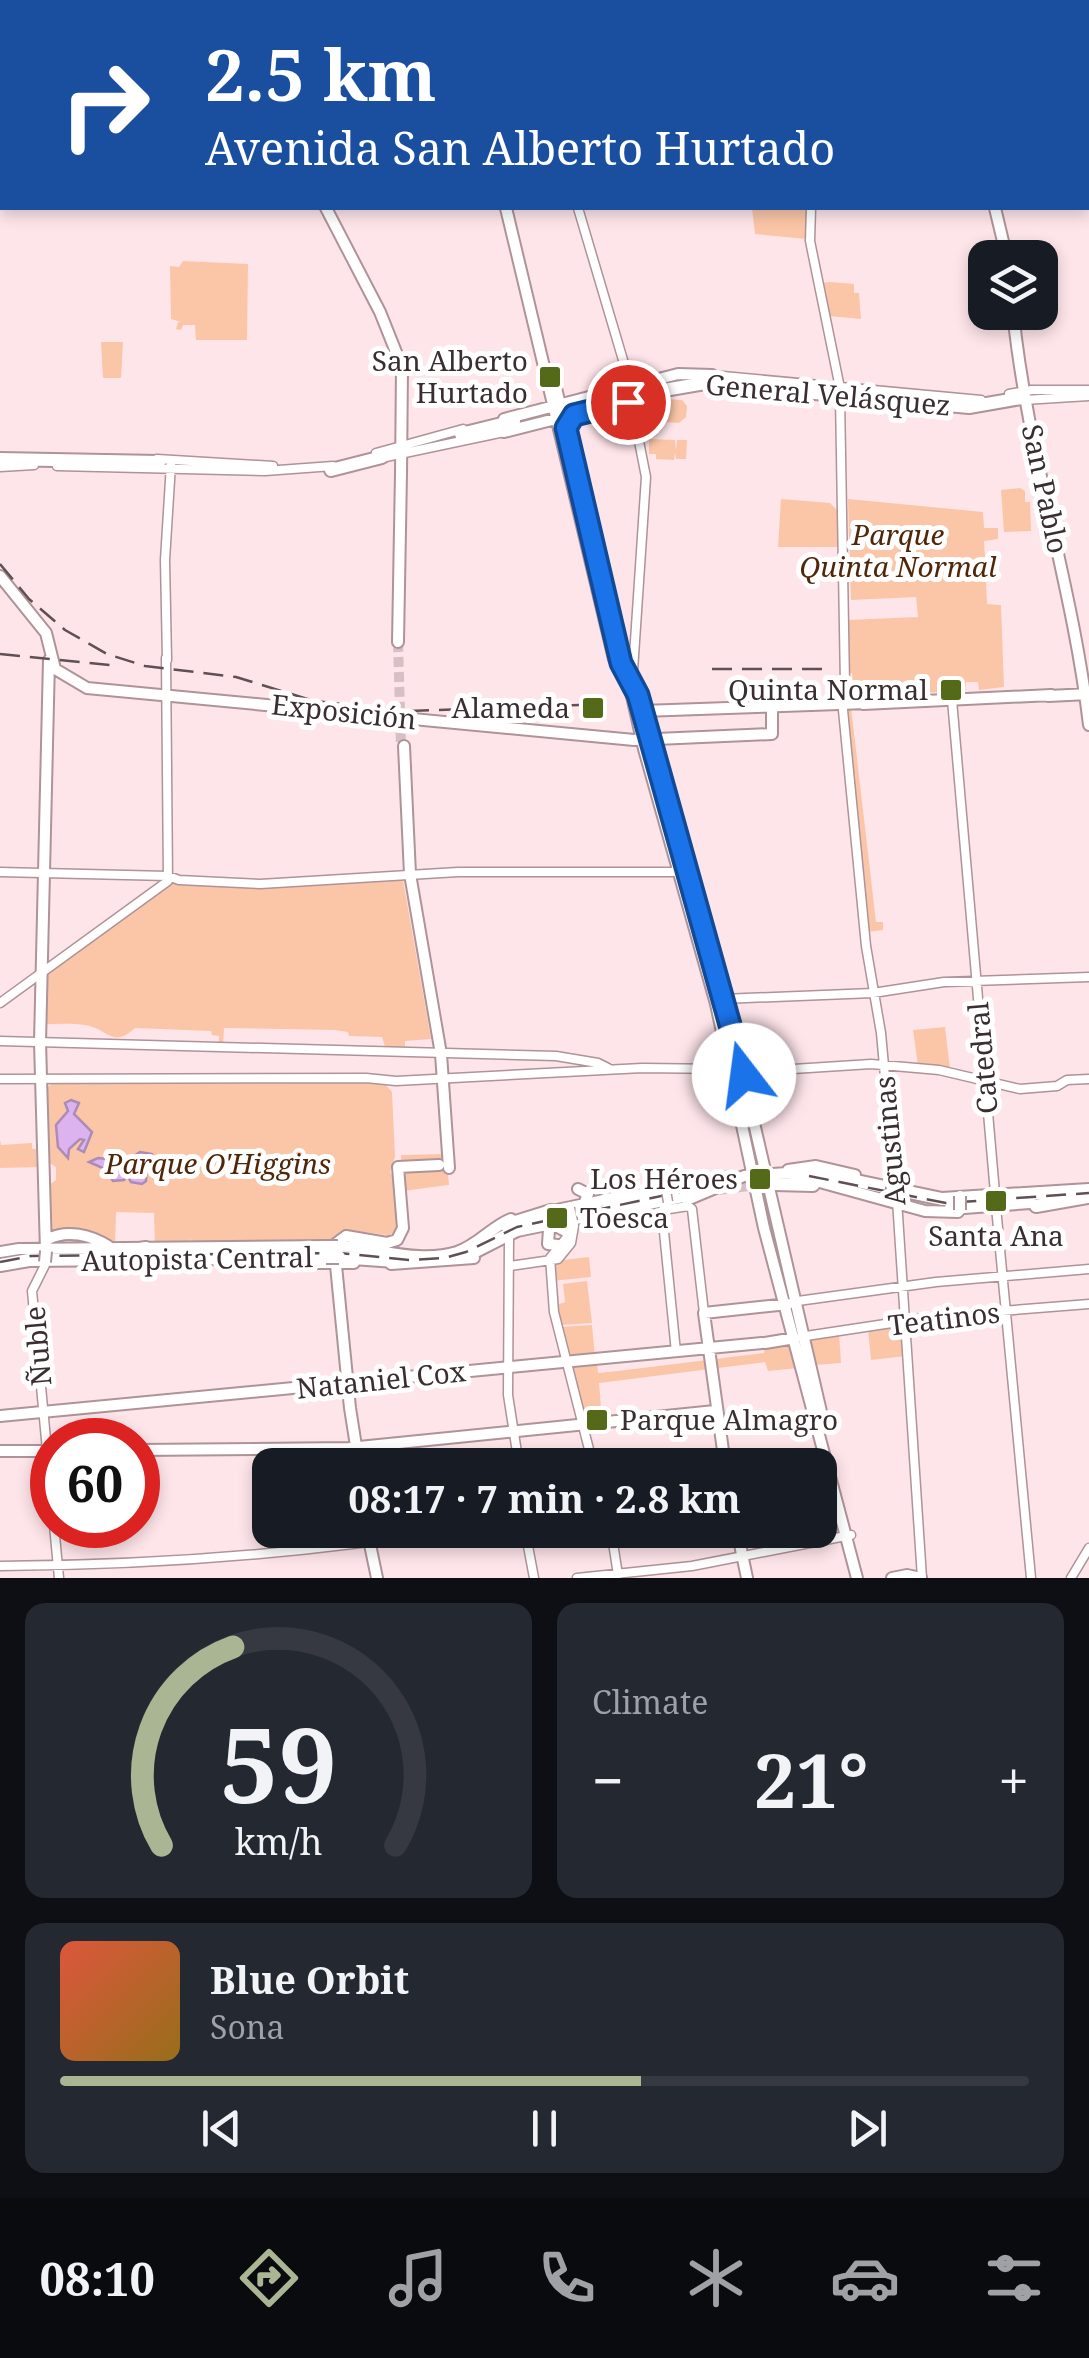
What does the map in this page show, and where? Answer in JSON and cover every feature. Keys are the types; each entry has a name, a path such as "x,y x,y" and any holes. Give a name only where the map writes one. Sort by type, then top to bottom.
{"highway":[{"path":"712,382 738,384"},
{"name":"General Velásquez","path":"631,397 694,383 976,403 1022,399"},
{"path":"884,397 908,399"},
{"path":"465,434 507,425"},
{"path":"331,470 382,457"},
{"path":"0,461 71,460 168,466"},
{"path":"0,461 71,460"},
{"path":"35,461 168,466"},
{"path":"818,1179 851,1174"},
{"path":"568,1225 732,1177"},
{"path":"766,1178 818,1179 958,1202 1089,1194"},
{"path":"818,1179 949,1208 1089,1194"},
{"path":"912,1188 958,1202"},
{"path":"1036,1206 1089,1194"},
{"path":"508,1232 665,1198"},
{"path":"460,1256 517,1230 665,1198"},
{"path":"605,1200 691,1201"},
{"path":"508,1232 552,1211"},
{"path":"460,1256 506,1237 526,1234"},
{"path":"118,1254 146,1248"},
{"name":"Autopista Central","path":"4,1254 332,1252 388,1257"},
{"path":"118,1254 161,1264"},
{"name":"Autopista Central","path":"0,1267 28,1260 118,1254"}],"main road":[{"path":"326,210 380,312 402,373 399,642"},
{"path":"510,210 557,406 565,420 616,664 632,694 726,1028 743,1074 798,1301 799,1337"},
{"path":"579,210 602,273 647,482 633,673 645,739"},
{"name":"Agustinas","path":"811,210 816,292 838,391 844,704 866,940 884,1066 922,1578"},
{"path":"995,210 1003,240"},
{"name":"San Pablo","path":"1014,330 1022,399 1078,639 1089,725"},
{"path":"507,425 565,420 687,373 712,382 838,391 982,410 1022,399"},
{"path":"168,466 305,466 507,425 557,406 712,382"},
{"path":"908,399 1022,399 1089,393"},
{"path":"168,466 272,471 339,465 402,449"},
{"path":"167,879 168,466"},
{"path":"2,578 40,630 52,659 40,975 47,1253"},
{"path":"2,578 43,629 52,659"},
{"path":"395,618 400,596"},
{"path":"603,596 621,663 641,708"},
{"path":"166,626 176,636"},
{"name":"Exposición","path":"52,659 84,688 645,739 772,734 778,706"},
{"path":"641,708 1087,694"},
{"name":"Catedral","path":"952,700 1031,1578"},
{"path":"400,1182 405,1172 441,1172 444,1167 438,1054 405,876 403,746"},
{"path":"404,774 405,798"},
{"path":"0,872 260,884 405,876 429,871 673,872 681,866"},
{"path":"0,1002 167,879"},
{"path":"720,1002 1089,979"},
{"path":"726,1028 728,1069 746,1154 766,1178 784,1305 799,1337 827,1448"},
{"path":"0,1041 560,1056 614,1069"},
{"path":"0,1078 440,1078 614,1069 728,1069 743,1074 884,1066 933,1069 1020,1089 1057,1086 1062,1079 1089,1080"},
{"name":"Ñuble","path":"42,1081 47,1253 32,1292 45,1418"},
{"path":"352,1447 332,1252 345,1236 392,1242 401,1234 398,1166 444,1167"},
{"path":"665,1198 816,1166 893,1190 928,1212 994,1192 1089,1194"},
{"path":"665,1198 766,1178"},
{"path":"818,1179 893,1190 912,1188"},
{"path":"510,1266 554,1259 572,1240 569,1196 578,1189 588,1194 584,1204"},
{"path":"665,1198 691,1201 722,1448"},
{"path":"665,1198 676,1352"},
{"path":"47,1253 161,1264 332,1252 460,1256 504,1222 605,1200"},
{"path":"958,1202 996,1208 1036,1206"},
{"path":"146,1248 472,1258 508,1232 526,1234 568,1225"},
{"path":"558,1245 549,1245 568,1225"},
{"path":"568,1225 554,1259 553,1305 588,1448"},
{"path":"508,1232 508,1396 517,1448"},
{"path":"81,1235 87,1241 82,1248"},
{"path":"0,1267 47,1253 81,1235 93,1236 118,1254"},
{"path":"4,1254 82,1248 118,1254"},
{"path":"704,1313 902,1287 1089,1269"},
{"name":"Teatinos","path":"799,1337 1005,1310 1089,1304"},
{"name":"Nataniel Cox","path":"0,1416 799,1337"},
{"path":"160,1450 352,1447 715,1411"},
{"path":"0,1452 30,1451"},
{"path":"837,1491 858,1578"},
{"path":"837,1495 848,1539"},
{"path":"578,1578 746,1558 848,1539"},
{"path":"56,1548 59,1578"},
{"path":"0,1566 58,1566 316,1548"},
{"path":"374,1548 380,1578"},
{"path":"529,1548 534,1578"},
{"path":"614,1548 618,1576"},
{"path":"743,1548 747,1578"},
{"path":"1071,1578 1089,1548"},
{"path":"888,1574 922,1578"}],"green space":[{"path":"752,210 809,210 807,239 755,234"},
{"path":"183,261 248,264 247,340 196,340 195,325 176,329 181,322 171,319 170,266 179,267"},
{"path":"821,283 854,284 854,293 859,293 861,319 829,316"},
{"path":"101,342 123,342 121,378 103,378"},
{"path":"651,398 682,400 687,406 686,417 679,423 648,421 643,408"},
{"path":"649,439 675,440 676,450 677,440 687,440 686,459 676,459 675,453 674,460 656,459 656,454 649,454"},
{"path":"1001,490 1025,491 1025,502 1030,502 1031,531 1004,532"},
{"path":"781,499 830,503 837,510 838,547 778,547"},
{"name":"Parque Quinta Normal","path":"848,499 983,512 984,528 998,528 998,539 984,541 986,574 999,574 1000,579 986,581 987,604 1001,605 1004,687 979,690 978,682 966,682 965,692 945,685 946,692 857,695 852,673 848,673 847,620 918,617 916,597 851,600"},
{"path":"844,706 851,707 876,922 883,922 883,930 867,932"},
{"path":"398,877 403,880 431,1039 405,1041 405,1050 386,1050 382,1037 349,1036 348,1032 335,1030 224,1028 223,1045 219,1045 219,1036 211,1031 135,1028 115,1037 85,1025 43,1024 45,974 170,882 256,886"},
{"path":"945,1027 950,1069 918,1066 913,1030"},
{"name":"Parque O'Higgins","path":"384,1083 392,1092 395,1157 390,1172 396,1182 398,1231 394,1236 348,1230 330,1239 191,1243 191,1239 184,1245 155,1245 154,1213 116,1212 115,1246 50,1230 49,1185 56,1180 56,1167 48,1162 46,1089 51,1084"},
{"path":"0,1140 1,1145 32,1143 37,1167 0,1168"},
{"path":"446,1154 449,1185 403,1191 401,1155"},
{"path":"589,1257 591,1277 552,1281 551,1264 555,1261"},
{"path":"587,1281 592,1323 560,1325 554,1306 565,1302 563,1284"},
{"path":"903,1324 906,1356 871,1360 868,1330"},
{"name":"Parque Almagro","path":"592,1325 595,1358 568,1361 560,1327"},
{"path":"839,1333 841,1363 815,1365 809,1336"},
{"path":"790,1339 798,1368 768,1371 765,1362 599,1383 602,1419 585,1422 570,1364 597,1362 598,1373 618,1371 764,1353 765,1344"}],"shaded area":[{"path":"65,1103 79,1103 74,1114 92,1132 84,1152 78,1149 84,1140 80,1139 69,1149 68,1158 58,1147 56,1125 68,1111"},
{"path":"140,1152 152,1154 154,1159 142,1184 131,1182 127,1175 124,1180 113,1181 105,1169 89,1162 98,1158 126,1161"}],"tunnel":[{"path":"549,412 634,391"},
{"path":"1021,398 1063,395"},
{"path":"398,642 401,746"},
{"path":"719,1189 756,1184"}],"railway":[{"path":"0,564 29,599 65,630 107,654 145,666 236,677 314,701 407,711 582,705"},
{"path":"0,654 119,666"},
{"path":"712,669 832,669"},
{"path":"809,1176 946,1203 1089,1193"},
{"path":"0,1262 31,1256 339,1253 410,1260 444,1258 466,1252 517,1227 722,1183"}],"place":[{"name":"San Alberto Hurtado","path":"550,377"},
{"name":"Quinta Normal","path":"951,690"},
{"name":"Alameda","path":"593,708"},
{"name":"Los Héroes","path":"760,1179"},
{"name":"Santa Ana","path":"996,1201"},
{"name":"Toesca","path":"557,1218"},
{"name":"Parque Almagro","path":"597,1420"}],"route":[{"path":"628,402 574,415 566,428 621,663 638,695 744,1075"}]}
